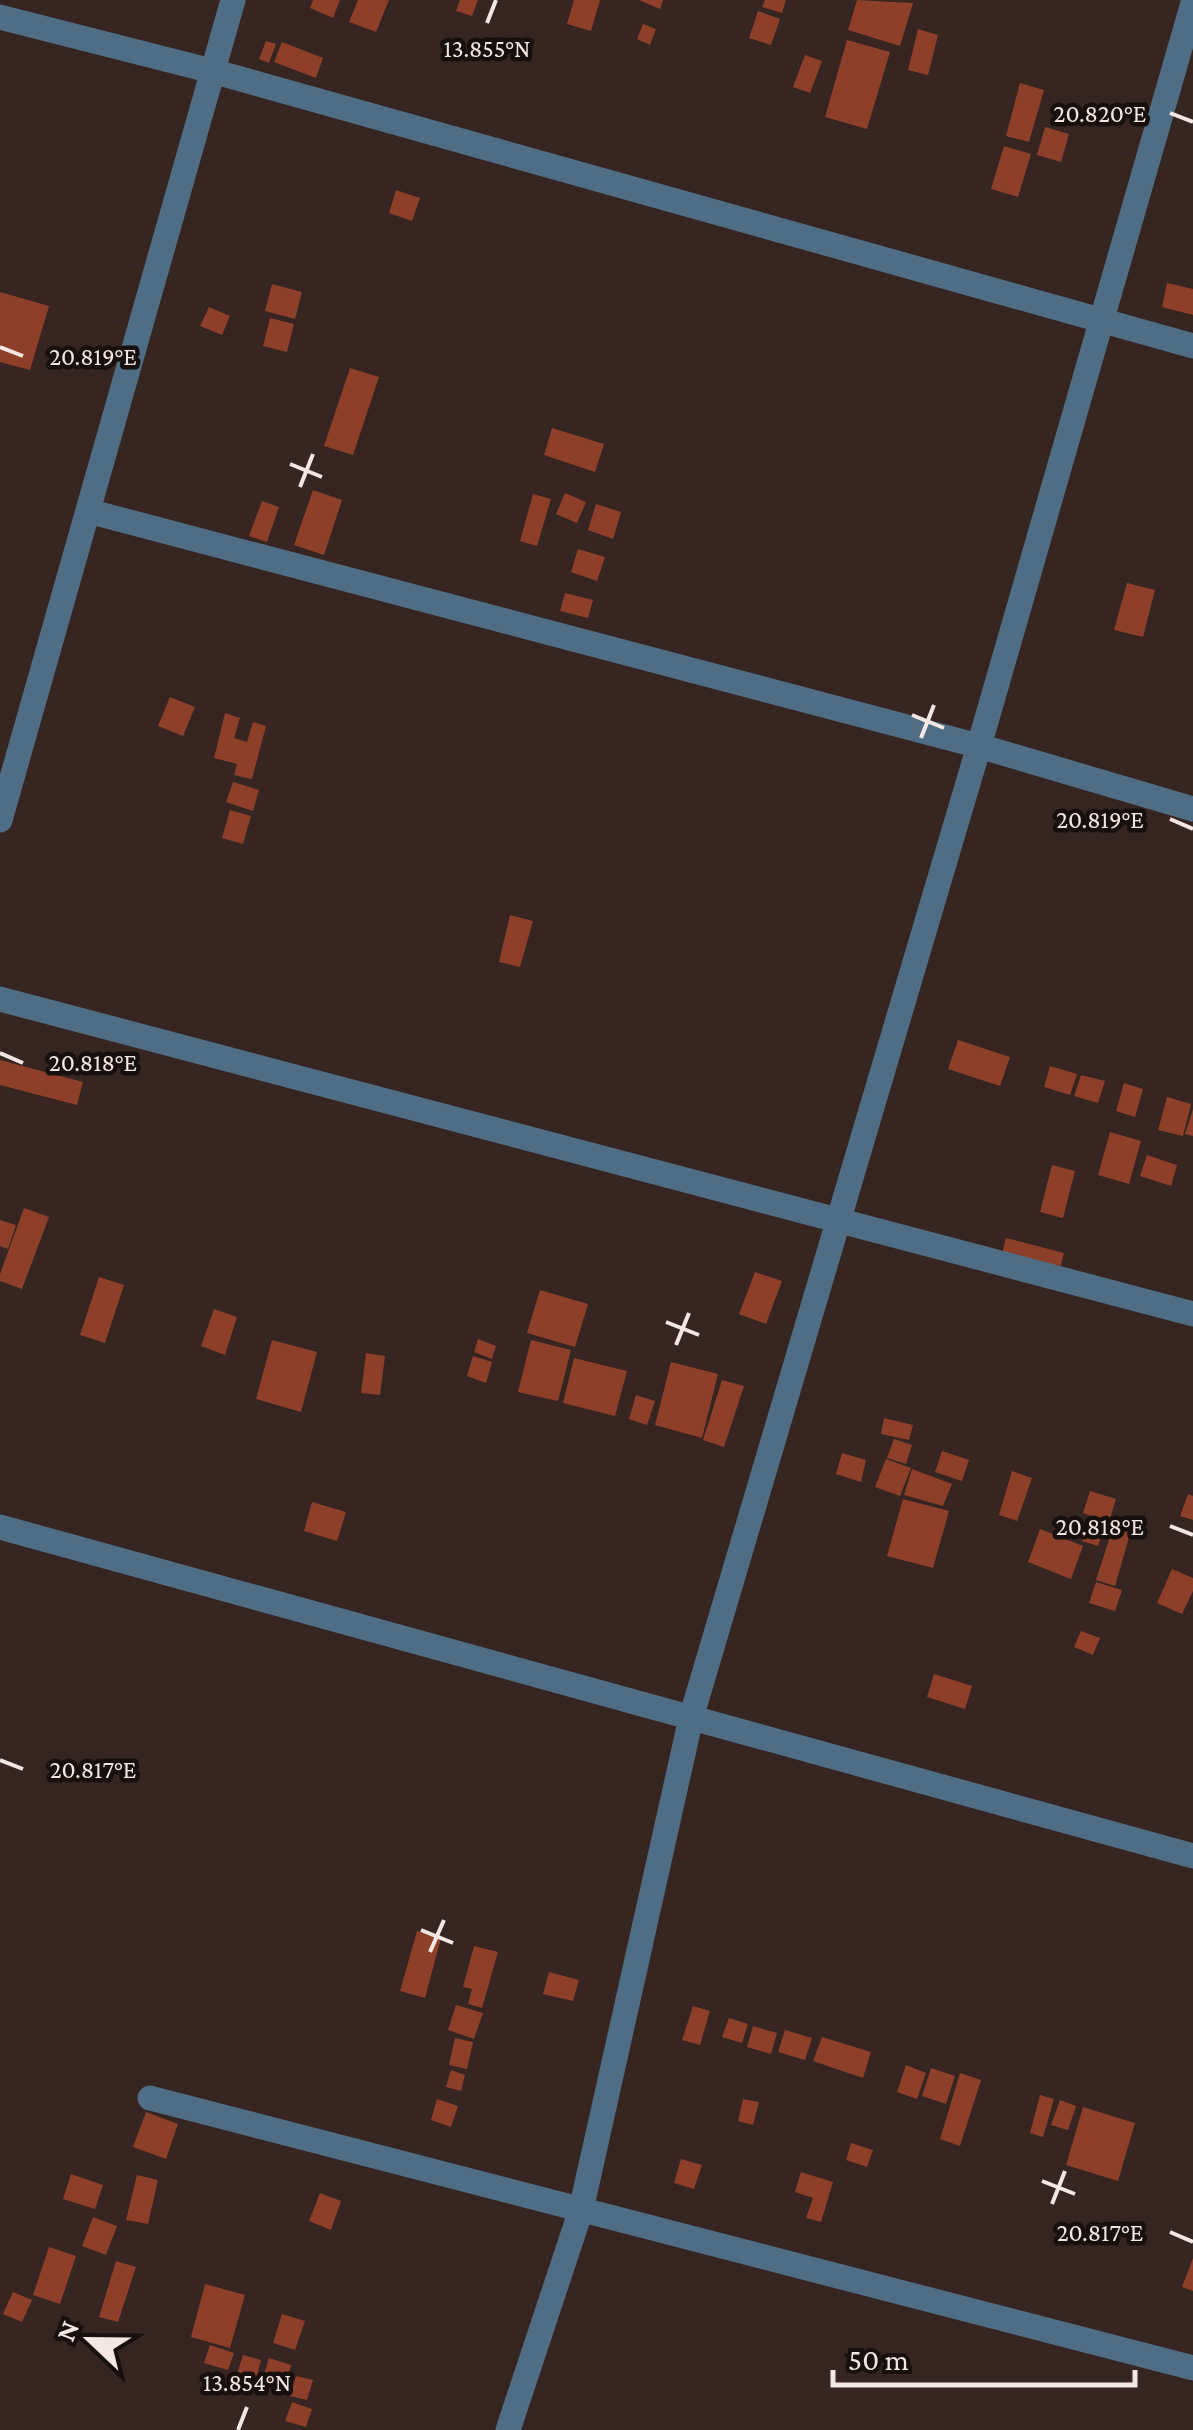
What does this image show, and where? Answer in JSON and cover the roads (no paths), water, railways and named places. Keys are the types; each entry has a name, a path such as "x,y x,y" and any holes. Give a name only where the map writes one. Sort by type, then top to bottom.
{"street":[{"path":"0,820 232,0"},
{"path":"508,2430 581,2210 691,1718 979,746 1193,2"},
{"path":"0,17 212,72 1193,346"},
{"path":"88,511 979,746 1193,810"},
{"path":"0,999 1193,1314"},
{"path":"0,1527 1193,1856"},
{"path":"150,2098 1193,2368"}]}
